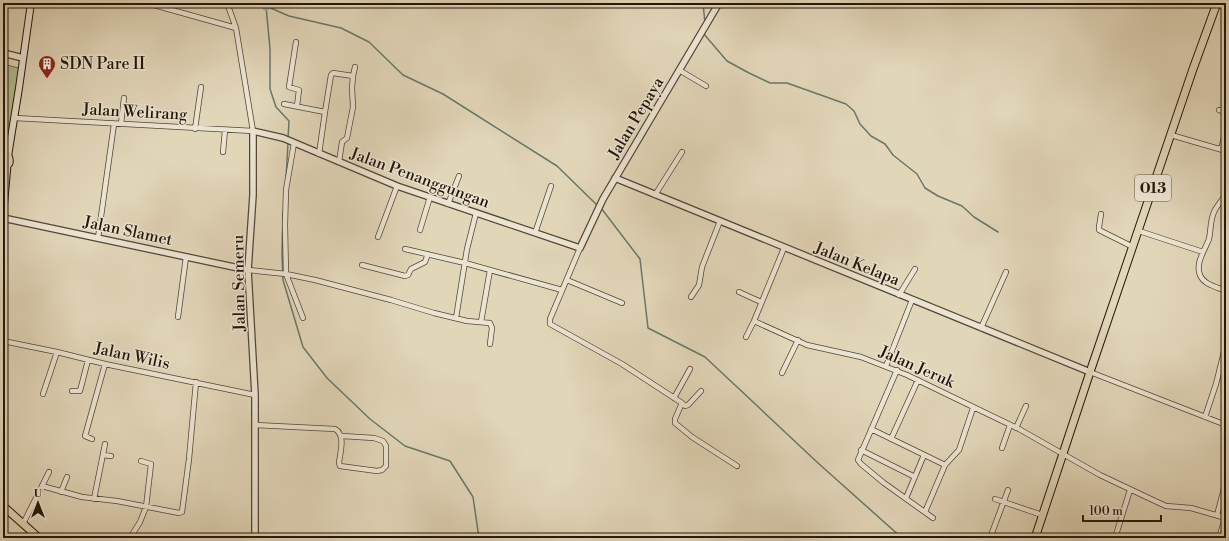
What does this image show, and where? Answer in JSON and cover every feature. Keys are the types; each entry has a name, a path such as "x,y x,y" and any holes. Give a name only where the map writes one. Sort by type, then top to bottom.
{"main road":[{"path":"3,210 5,166 9,161 6,155 15,118 31,3"},
{"name":"013","path":"1035,538 1193,69 1217,3"},
{"path":"3,506 39,538"}],"street":[{"path":"147,3 236,28"},
{"name":"Jalan Semeru","path":"227,3 236,28 253,131 253,195 248,270 255,395 255,538"},
{"name":"Jalan Pepaya","path":"580,248 598,207 719,3"},
{"path":"296,42 289,87 299,90 297,106"},
{"path":"3,52 23,58"},
{"path":"339,162 342,142 347,138 352,118 353,76 355,67"},
{"path":"679,70 706,86"},
{"path":"319,154 331,75 333,73 353,76"},
{"path":"195,129 201,86"},
{"path":"121,124 124,98"},
{"path":"284,104 325,112"},
{"path":"1219,110 1226,112"},
{"name":"Jalan Welirang","path":"15,118 253,131"},
{"path":"98,238 114,124"},
{"path":"223,152 225,130"},
{"path":"1171,135 1223,150 1226,130"},
{"name":"Jalan Penanggungan","path":"253,131 284,138 397,186 580,248"},
{"path":"293,142 286,190 286,274 303,318"},
{"path":"655,194 682,152"},
{"path":"448,204 459,176"},
{"name":"Jalan Kelapa","path":"615,178 1090,372"},
{"path":"378,237 397,186"},
{"path":"535,233 551,186"},
{"path":"1226,193 1214,212 1208,240 1199,268 1199,274 1202,279 1207,283 1226,291"},
{"path":"420,230 430,197"},
{"path":"456,318 465,263 476,213"},
{"path":"1101,214 1098,227 1100,231 1133,247"},
{"name":"Jalan Slamet","path":"3,218 248,270"},
{"path":"691,297 699,285 702,267 720,222"},
{"path":"1139,231 1203,252"},
{"path":"580,248 550,319 551,325 616,360 686,406 701,391"},
{"path":"746,337 784,248"},
{"path":"405,249 465,263 562,290"},
{"path":"362,265 407,276 412,269 424,262 428,254"},
{"path":"178,317 186,257"},
{"path":"899,295 914,269"},
{"path":"248,270 286,274 330,284 456,318 490,323 492,325 490,344"},
{"path":"481,322 490,270"},
{"path":"982,328 1006,272"},
{"path":"567,280 622,303"},
{"path":"739,292 761,302"},
{"path":"886,366 912,300"},
{"name":"Jalan Jeruk","path":"754,321 807,345 861,357 897,370 1016,428 1100,476 1166,506 1191,508 1225,518"},
{"path":"1202,416 1216,384 1224,354 1226,335"},
{"path":"782,373 798,340"},
{"name":"Jalan Wilis","path":"3,342 57,352 105,364 255,395"},
{"path":"43,394 57,352"},
{"path":"72,391 80,391 88,360"},
{"path":"92,439 84,436 105,364"},
{"path":"674,398 690,369"},
{"path":"897,370 858,458 859,462 884,483 933,518"},
{"path":"1090,372 1226,426"},
{"path":"891,439 918,380"},
{"path":"42,486 61,492 94,499 179,512 182,511 189,459 196,382"},
{"path":"682,403 675,419 675,423 692,437 737,466"},
{"path":"1016,428 1026,406"},
{"path":"925,512 945,465 959,450 974,408"},
{"path":"255,425 335,429 340,432 342,436 340,466 377,471 382,470 386,466 386,449 383,441 374,438 342,436"},
{"path":"1002,448 1010,425"},
{"path":"871,429 945,465"},
{"path":"94,499 105,444"},
{"path":"861,450 915,477"},
{"path":"103,455 111,456"},
{"path":"906,498 924,456"},
{"path":"130,538 140,522 146,507 151,464 141,461"},
{"path":"23,524 49,472"},
{"path":"61,492 67,477"},
{"path":"1216,515 1226,481"},
{"path":"990,538 1008,490"},
{"path":"1115,538 1130,490"},
{"path":"995,499 1042,515"},
{"path":"1219,538 1225,518"}],"green space":[{"path":"3,64 22,69 10,150 3,153"}],"waterway":[{"path":"703,3 705,23"},
{"path":"266,6 289,16 341,28 369,42 403,75 443,94 557,166 598,206"},
{"path":"266,6 270,49 270,89 276,107 289,121 288,139"},
{"path":"703,33 727,61 749,73 770,83 787,83 846,104 854,111 860,124 871,136 885,144 893,155 917,174 925,188 938,196 962,206 974,217 998,232"},
{"path":"286,179 288,143"},
{"path":"601,208 640,259 648,328 705,357 818,463 902,538"},
{"path":"283,212 283,280 303,347 327,378 370,419 405,446 450,461 473,497 479,538"}],"place":[{"name":"SDN Pare II","path":"47,79"}]}
